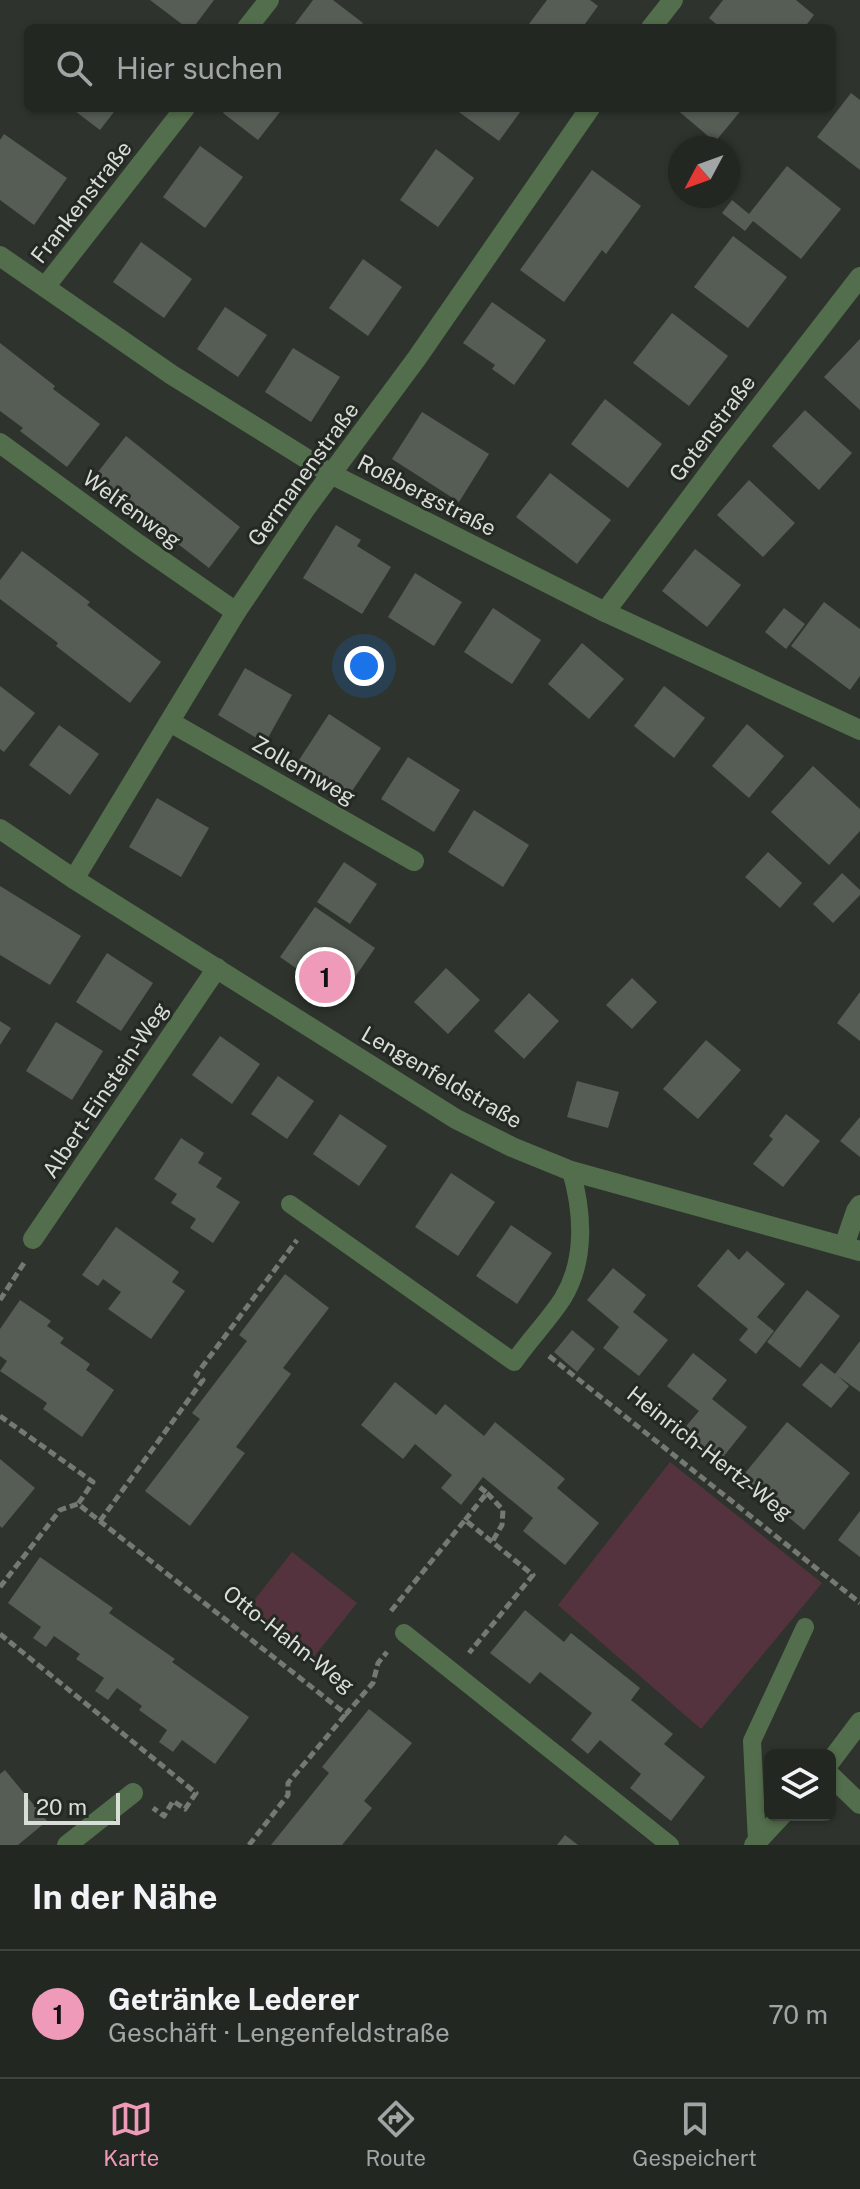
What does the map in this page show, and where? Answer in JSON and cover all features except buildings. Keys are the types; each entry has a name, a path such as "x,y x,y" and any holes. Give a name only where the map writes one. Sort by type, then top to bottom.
{"street":[{"path":"250,24 269,0"},
{"path":"654,24 670,1"},
{"name":"Frankenstraße","path":"45,287 182,112"},
{"name":"Germanenstraße","path":"74,879 236,612 587,112"},
{"name":"Roßbergstraße","path":"0,256 172,375 331,474 605,612 860,730"},
{"name":"Gotenstraße","path":"605,612 703,479 860,277"},
{"name":"Welfenweg","path":"0,443 236,612"},
{"name":"Zollernweg","path":"170,722 414,861"},
{"name":"Lengenfeldstraße","path":"0,829 74,879 456,1119 512,1147 571,1171 852,1248"},
{"name":"Albert-Einstein-Weg","path":"33,1239 217,968"},
{"path":"852,1248 856,1211 860,1205"},
{"path":"836,1754 860,1722"},
{"path":"836,1781 860,1804"},
{"path":"67,1845 133,1793"},
{"path":"755,1843 776,1821"}],"lane":[{"path":"290,1204 514,1362 563,1298 575,1272 581,1245 577,1192 571,1171"},
{"path":"755,1843 752,1741 805,1627"},
{"path":"402,1635 454,1672 670,1845"}],"path":[{"path":"100,1521 203,1380 196,1375 312,1220"},
{"path":"0,1300 23,1265 33,1239"},
{"name":"Heinrich-Hertz-Weg","path":"529,1340 860,1603"},
{"path":"0,1416 93,1482 78,1504 60,1510 0,1587"},
{"path":"477,1485 503,1510 502,1525 492,1542"},
{"path":"402,1635 382,1622 487,1493"},
{"name":"Otto-Hahn-Weg","path":"78,1504 346,1714 373,1683 378,1663 402,1635"},
{"path":"454,1672 533,1575 465,1520"},
{"path":"0,1634 196,1793 185,1809 173,1801 164,1816"},
{"path":"249,1845 288,1795 288,1783 346,1714"}],"shaded area":[{"path":"670,1462 822,1583 701,1729 558,1605"},
{"path":"292,1552 357,1603 313,1658 249,1607"}],"place":[{"name":"Getränke Lederer","path":"325,977"}]}
